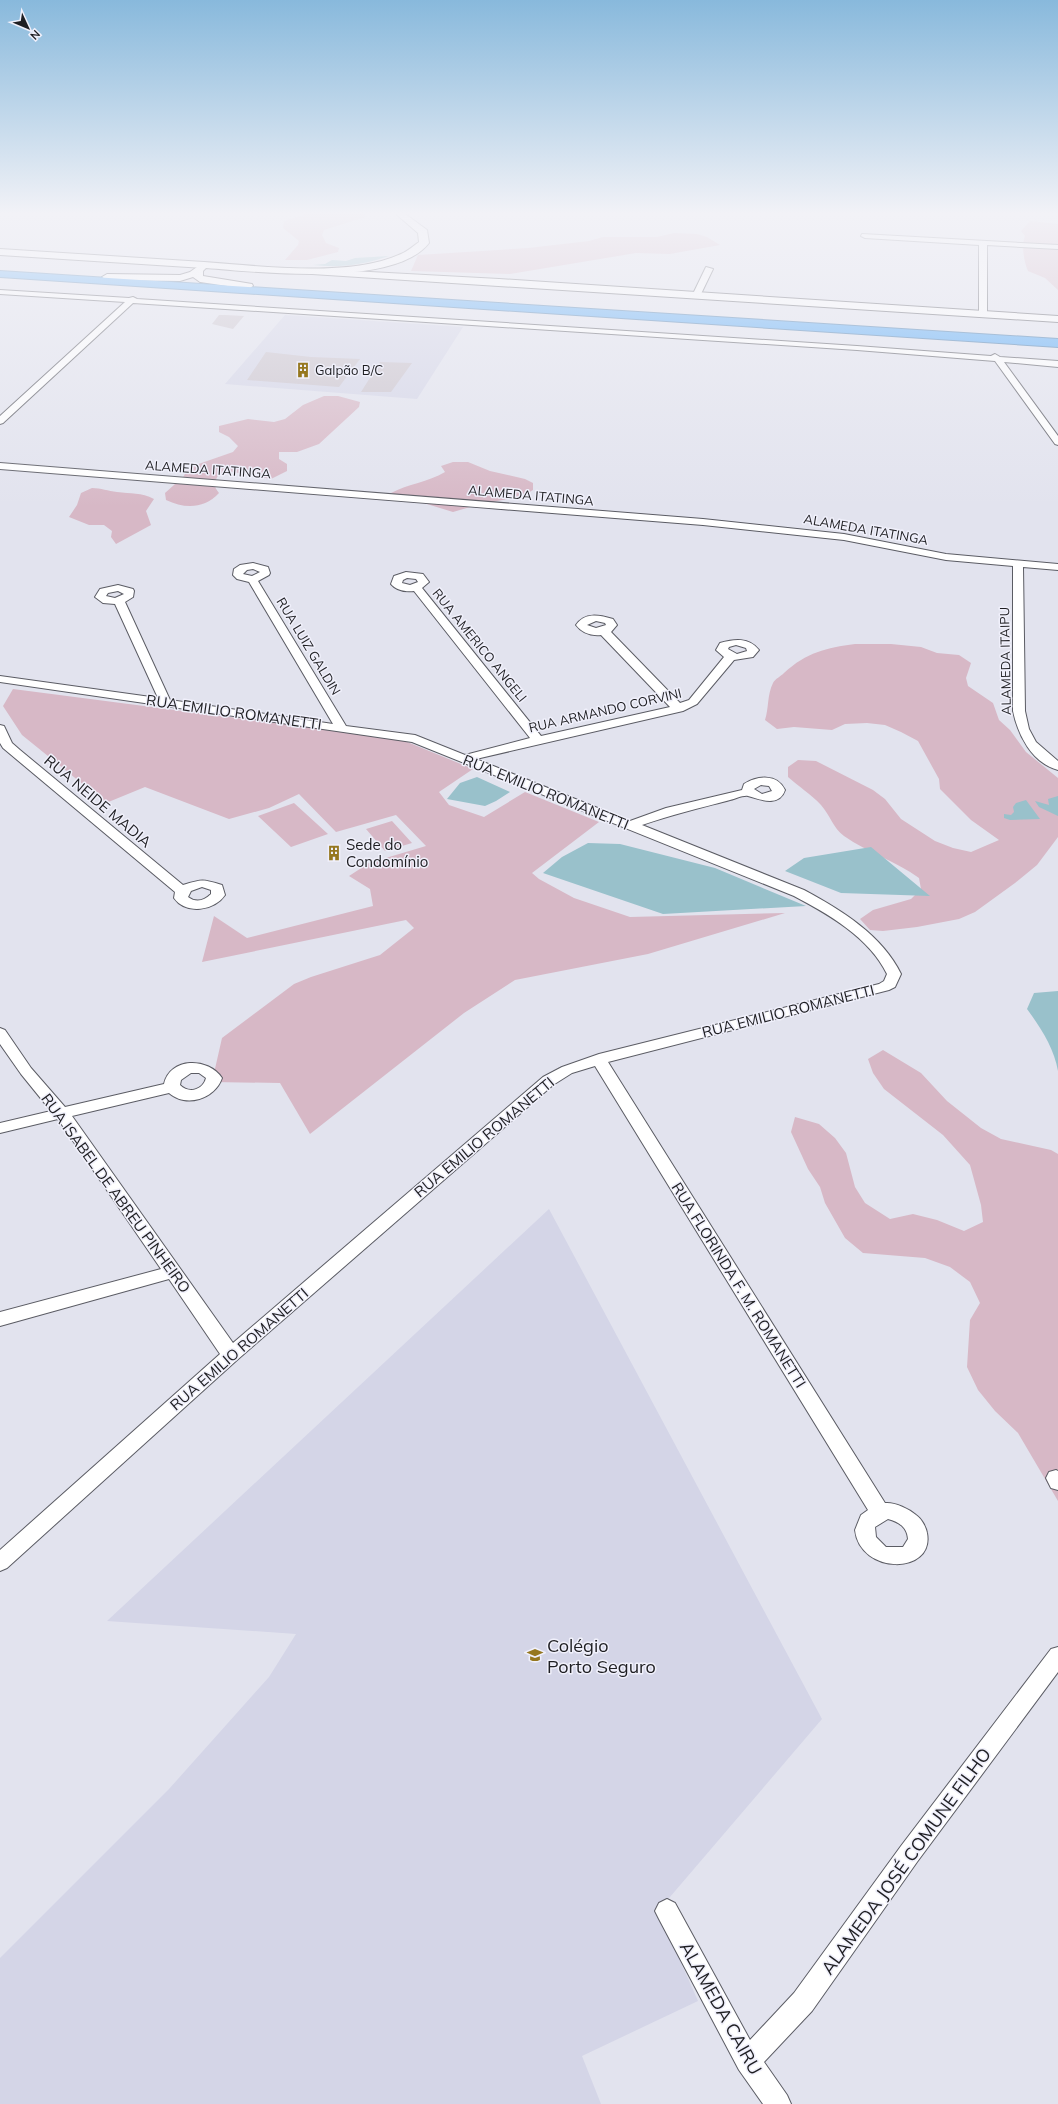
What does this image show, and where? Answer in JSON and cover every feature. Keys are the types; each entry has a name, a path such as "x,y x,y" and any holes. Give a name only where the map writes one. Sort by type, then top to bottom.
{"highway":[{"path":"570,311 1058,343"},
{"path":"648,311 1058,337"},
{"path":"950,336 981,343 995,356"},
{"path":"995,356 994,347 1001,343 1030,341"}],"street":[{"path":"0,421 120,311"},
{"path":"313,311 995,356 1058,364"},
{"path":"938,311 1058,319"},
{"path":"995,356 1058,442"},
{"name":"ALAMEDA ITATINGA","path":"0,466 704,522 844,537 924,554 1058,567"},
{"name":"ALAMEDA ITAIPU","path":"1018,564 1019,712 1022,727 1031,745 1048,760 1058,766"},
{"name":"RUA LUIZ GALDIN","path":"252,579 342,728"},
{"name":"RUA AMERICO ANGELI","path":"416,587 538,740"},
{"path":"119,601 165,702"},
{"path":"604,631 678,709"},
{"name":"RUA ARMANDO CORVINI","path":"465,759 481,753 678,709 687,705 698,697 731,656"},
{"name":"RUA EMILIO ROMANETTI","path":"0,679 415,739 628,826 799,893 838,915 870,944 892,969 894,974 890,984 884,987 599,1059 567,1070 548,1081 231,1355 0,1562"},
{"name":"RUA NEIDE MADIA","path":"0,729 4,746 182,891"},
{"path":"628,826 670,811 749,792"},
{"name":"RUA ISABEL DE ABREU PINHEIRO","path":"0,1033 26,1070 62,1114 231,1355"},
{"name":"RUA FLORINDA F. M. ROMANETTI","path":"599,1059 880,1512"},
{"path":"0,1128 172,1087"},
{"path":"0,1319 173,1272"},
{"name":"ALAMEDA JOSÉ COMUNE FILHO","path":"748,2061 803,2002 909,1854 1058,1656"},
{"name":"ALAMEDA CAIRU","path":"667,1911 748,2061 778,2104"}],"shaded area":[{"path":"285,315 463,327 417,399 225,384"},
{"path":"324,396 338,396 360,402 359,407 319,444 297,452 279,452 279,459 287,464 287,471 271,479 233,472 219,474 215,484 219,493 201,505 180,505 166,500 165,493 184,476 187,468 233,452 238,446 229,437 219,432 219,426 248,419 274,422 285,419 303,405"},
{"path":"453,462 468,462 490,471 525,479 533,483 533,490 526,494 512,498 477,505 453,512 391,493 445,472 441,466"},
{"path":"92,488 140,494 154,499 146,511 151,525 116,544 111,537 112,531 104,525 89,525 69,517 77,505 81,493"},
{"path":"855,644 891,644 921,647 937,653 959,655 971,663 966,678 968,686 993,703 999,720 1010,730 1026,752 1058,778 1058,837 1037,865 975,912 959,919 917,927 883,931 870,930 860,919 873,910 911,899 921,889 919,878 853,842 840,833 821,805 788,777 788,767 798,760 816,761 873,790 885,799 901,819 935,841 953,848 971,852 999,840 971,820 940,789 939,779 918,741 885,725 867,723 845,724 832,730 794,727 777,729 765,720 773,683 792,666 817,652"},
{"path":"13,689 400,739 473,769 439,792 449,805 484,817 525,792 599,822 532,873 539,879 574,898 630,917 785,913 648,954 515,980 464,1013 310,1134 280,1083 212,1082 222,1038 294,984 311,977 380,955 414,928 406,920 202,962 214,916 247,938 373,906 370,889 349,876 369,863 426,846 396,815 336,832 299,794 269,808 229,819 145,787 106,803 22,735 3,706"},
{"path":"477,777 510,792 485,806 447,799 460,783"},
{"path":"1058,796 1058,816 1039,807 1035,801 1049,805 1048,799"},
{"path":"1026,800 1040,819 1010,820 1004,818 1004,814 1011,815 1014,812 1013,807 1016,803"},
{"path":"294,803 328,834 291,847 258,816"},
{"path":"392,821 412,843 385,851 366,829"},
{"path":"588,843 620,844 715,868 806,906 663,914 543,873 562,857"},
{"path":"871,847 930,896 841,893 785,871 804,858"},
{"path":"1058,991 1058,1071 1046,1038 1027,1009 1034,993"},
{"path":"883,1050 921,1073 947,1101 981,1128 1001,1139 1051,1150 1058,1154 1058,1501 1018,1433 995,1411 978,1390 967,1367 970,1320 980,1303 970,1282 950,1267 925,1258 863,1253 845,1238 825,1203 820,1187 808,1169 791,1132 795,1117 819,1124 835,1138 846,1153 855,1187 865,1203 890,1219 913,1214 937,1220 964,1231 983,1222 981,1205 970,1165 943,1135 884,1089 873,1073 868,1059"},
{"name":"Colégio Porto Seguro","path":"549,1209 822,1719 658,1911 698,2001 582,2056 601,2104 0,2104 0,1958 169,1789 269,1677 296,1634 107,1621"}],"building":[{"path":"219,315 244,316 233,329 212,324"},
{"name":"Galpão B/C","path":"266,352 311,357 360,359 339,387 247,380"},
{"path":"380,362 412,363 391,392 361,392"}],"place":[{"name":"Galpão B/C","path":"303,370"},
{"name":"Sede do Condomínio","path":"334,853"},
{"name":"Colégio Porto Seguro","path":"535,1655"}]}
